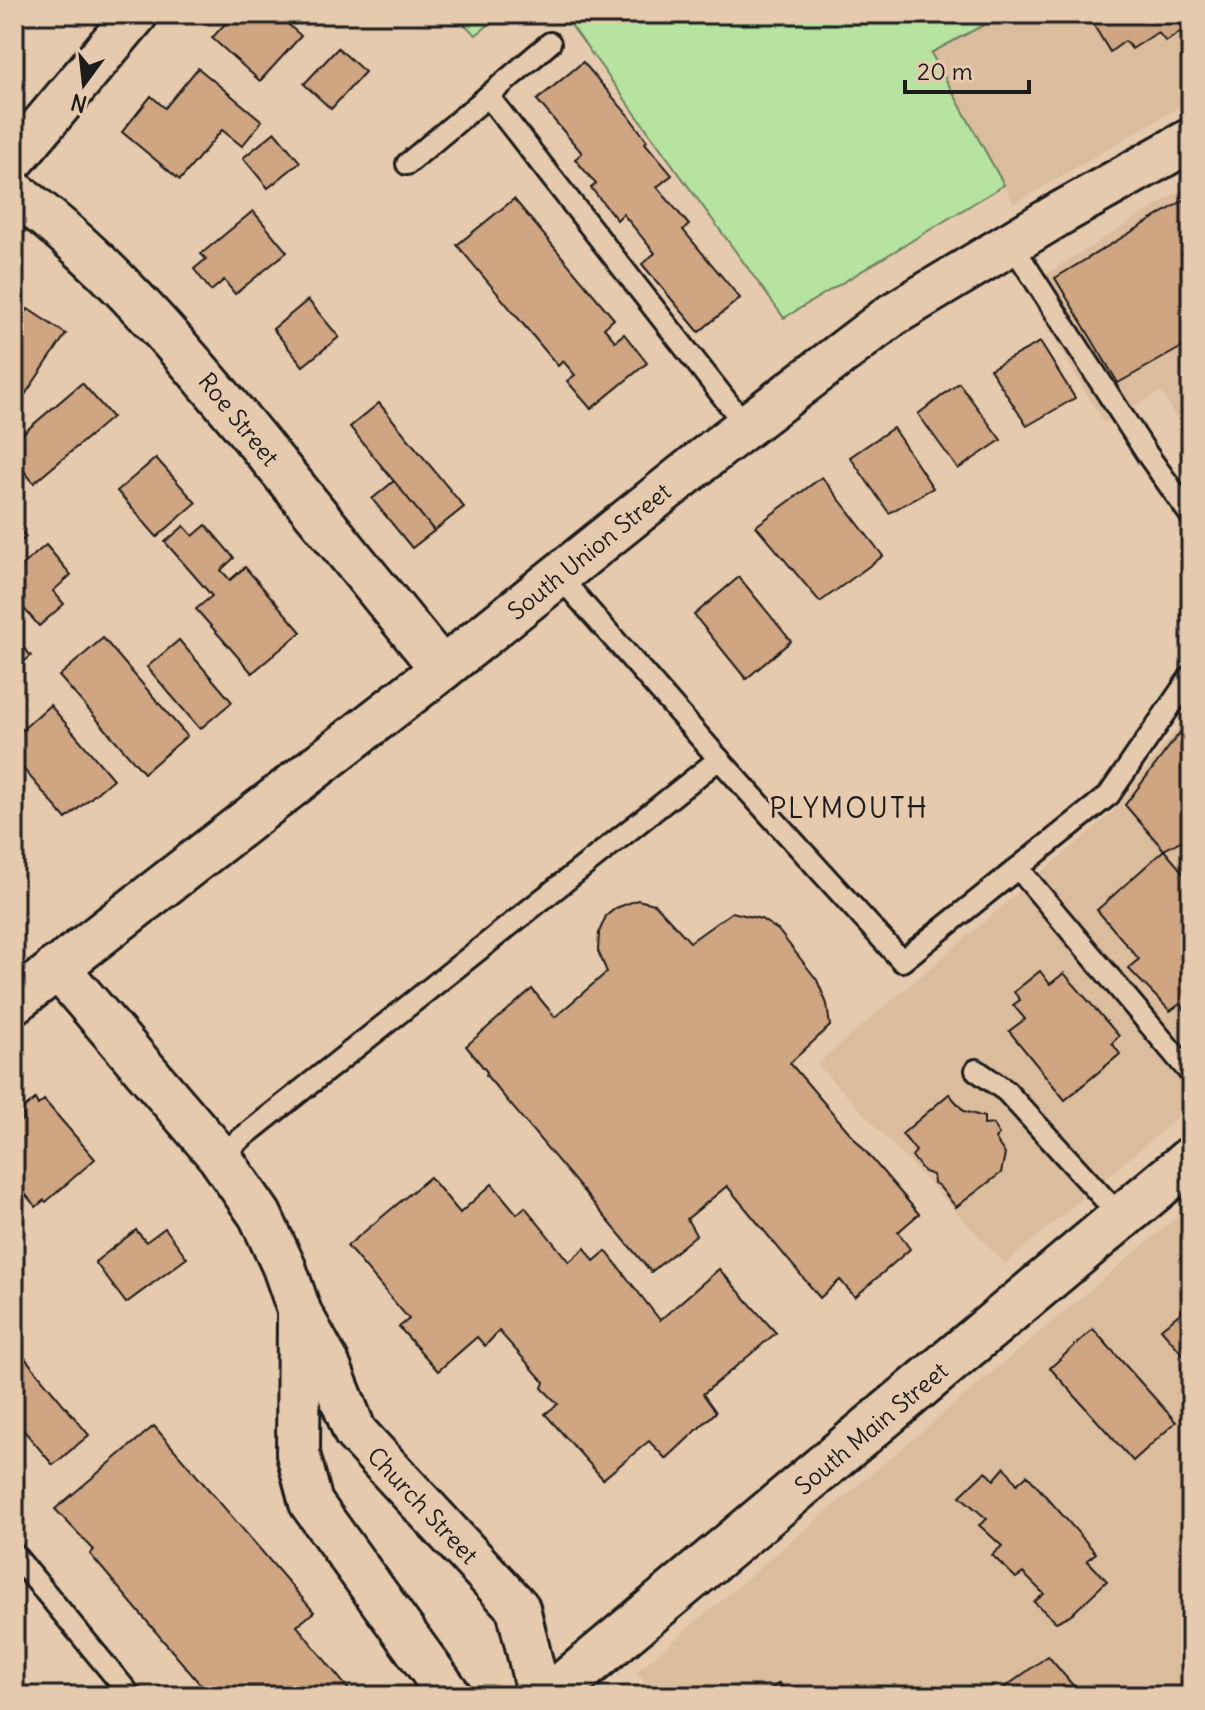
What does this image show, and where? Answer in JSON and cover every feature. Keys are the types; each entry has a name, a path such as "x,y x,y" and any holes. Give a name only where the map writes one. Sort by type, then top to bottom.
{"main road":[{"name":"South Main Street","path":"550,1696 1191,1159"}],"street":[{"path":"14,159 136,14"},
{"name":"South Union Street","path":"14,1002 442,669 746,426 892,315 1191,140"},
{"name":"Roe Street","path":"14,192 45,215 131,295 202,374 442,669"},
{"name":"Church Street","path":"57,967 219,1156 260,1215 284,1267 300,1313 327,1362 355,1432 518,1608 539,1696"},
{"name":"Church Street","path":"300,1313 298,1454 311,1503 450,1696"}],"lane":[{"path":"407,164 550,43"},
{"path":"488,96 746,426"},
{"path":"1011,243 1147,454 1191,516"},
{"path":"558,575 902,961 1109,795 1191,676"},
{"path":"219,1156 719,759"},
{"path":"1018,868 1191,1074"},
{"path":"976,1070 1006,1091 1121,1217"},
{"path":"14,1554 131,1696"}],"shaded area":[{"path":"1004,14 1191,14 1191,100 1014,204 931,53"},
{"path":"1191,184 1191,443 1161,392 1104,423 1024,288"},
{"path":"1191,711 1191,1106 1005,1264 817,1064 1112,813"},
{"path":"1191,1205 1191,1696 657,1696 636,1672"}],"green space":[{"path":"453,14 502,14 476,35"},
{"path":"563,14 1004,14 931,53 1004,185 784,318"}],"building":[{"path":"234,14 277,14 301,36 260,81 212,38"},
{"path":"1087,14 1191,14 1191,24 1166,42 1158,32 1132,49 1125,41 1110,52"},
{"path":"338,48 365,72 331,109 304,84"},
{"path":"583,62 628,115 647,141 645,143 672,175 657,187 689,225 683,230 740,298 699,332 642,264 655,253 623,214 617,220 591,188 596,184 575,159 582,153 537,100"},
{"path":"198,68 262,121 242,146 222,130 180,180 122,132 151,96 165,108"},
{"path":"275,132 300,162 268,188 243,158"},
{"path":"1191,196 1191,342 1118,383 1055,278"},
{"path":"514,199 614,319 604,328 615,341 624,334 647,363 591,409 567,381 575,375 563,361 558,366 457,245"},
{"path":"253,211 287,252 235,294 224,280 211,291 194,269 206,259 201,254"},
{"path":"308,300 339,337 303,366 273,329"},
{"path":"28,309 66,334 14,411 14,330"},
{"path":"1040,342 1075,398 1027,426 990,369"},
{"path":"82,383 112,417 34,483 14,460 14,441"},
{"path":"959,383 1001,440 958,469 918,414"},
{"path":"379,403 464,507 434,531 350,427"},
{"path":"893,428 933,488 889,513 850,457"},
{"path":"156,458 196,503 157,537 117,491"},
{"path":"822,477 883,556 820,602 756,526"},
{"path":"394,481 434,531 412,548 372,499"},
{"path":"14,524 26,537 14,547"},
{"path":"206,525 234,558 221,570 230,580 245,567 301,632 252,673 196,609 212,596 165,542 184,526 193,536"},
{"path":"46,545 71,575 53,591 64,604 39,626 14,597 14,572"},
{"path":"739,577 791,641 746,679 694,615"},
{"path":"14,637 31,656 14,670"},
{"path":"103,638 187,736 144,773 59,676"},
{"path":"179,640 232,702 200,729 147,667"},
{"path":"50,705 113,779 66,819 14,758 14,737"},
{"path":"1191,718 1191,835 1164,850 1125,805"},
{"path":"1164,850 1191,882 1191,1017 1180,1004 1170,1011 1128,968 1139,959 1097,910"},
{"path":"637,900 655,904 690,942 732,912 761,919 778,930 817,980 827,1004 830,1026 790,1063 919,1214 898,1232 910,1249 855,1297 840,1280 820,1298 727,1186 687,1219 696,1235 651,1272 486,1075 487,1072 466,1046 532,989 555,1017 607,972 598,951 599,932 606,916 616,908"},
{"path":"1040,971 1050,984 1064,973 1119,1036 1112,1043 1120,1054 1065,1100 1009,1031 1025,1019 1013,1005 1020,1000 1014,992"},
{"path":"949,1094 964,1111 984,1117 984,1125 993,1124 999,1135 995,1139 1005,1154 1001,1173 956,1207 934,1183 933,1175 924,1172 912,1156 916,1151 902,1134"},
{"path":"35,1099 38,1105 44,1100 95,1159 46,1202 44,1200 36,1207 14,1181 14,1127 24,1118 21,1111"},
{"path":"430,1177 460,1213 492,1184 517,1214 525,1207 569,1262 585,1248 594,1261 606,1251 660,1320 719,1269 776,1333 703,1394 716,1412 666,1459 649,1441 603,1479 545,1414 558,1404 542,1388 544,1382 499,1331 485,1346 477,1337 438,1371 399,1327 409,1319 347,1246"},
{"path":"165,1228 187,1258 126,1303 95,1262 136,1230 146,1242"},
{"path":"1191,1304 1191,1364 1161,1329"},
{"path":"1093,1329 1176,1422 1133,1461 1050,1368"},
{"path":"24,1357 89,1435 53,1465 14,1419 14,1365"},
{"path":"154,1426 314,1612 297,1626 354,1696 210,1696 90,1554 94,1550 55,1509"},
{"path":"1005,1467 1017,1484 1027,1475 1096,1553 1087,1560 1107,1581 1071,1615 1056,1622 1034,1602 1044,1594 1023,1573 1016,1578 992,1555 1002,1546 979,1525 987,1519 960,1496 986,1471 994,1480"},
{"path":"1048,1656 1082,1696 993,1696"},
{"path":"779,1683 790,1696 763,1696"}],"district":[{"name":"PLYMOUTH","path":"849,808"}]}
